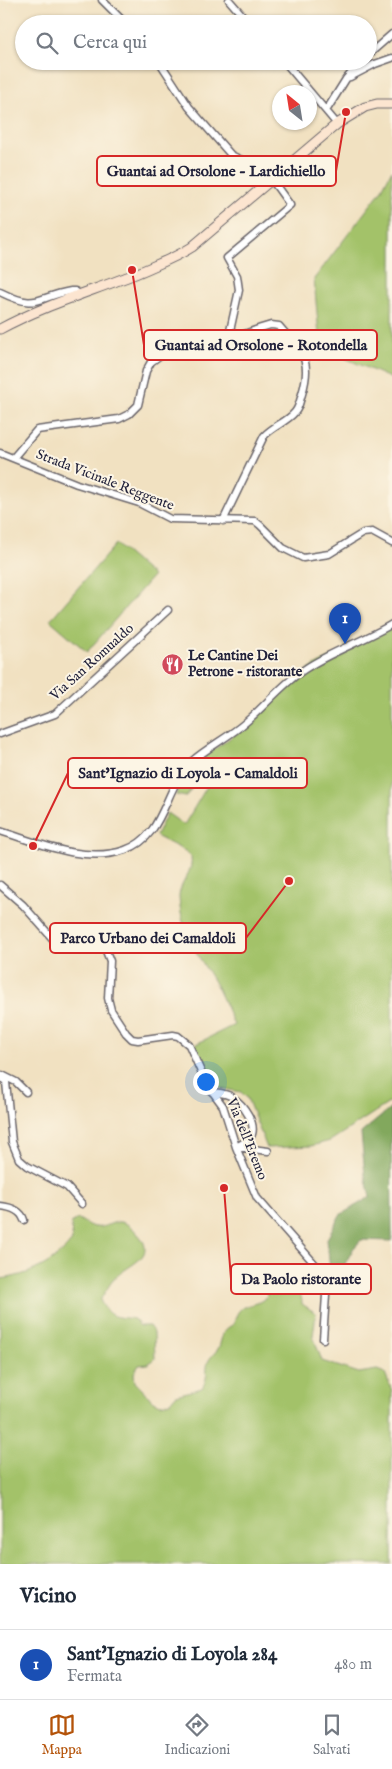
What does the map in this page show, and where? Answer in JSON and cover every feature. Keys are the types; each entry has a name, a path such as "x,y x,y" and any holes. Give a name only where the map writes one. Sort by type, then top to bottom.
{"street":[{"path":"102,0 117,15"},
{"path":"229,0 242,15"},
{"path":"377,47 392,34"},
{"path":"377,63 392,58"},
{"path":"165,70 189,107 231,155 261,169 272,180 290,205 227,258 237,276 239,290 228,340"},
{"path":"292,70 338,124"},
{"path":"326,111 346,79 354,70"},
{"path":"346,79 363,70"},
{"path":"0,329 19,319 178,256 192,247 338,124 365,107 377,104 392,104"},
{"path":"0,292 18,301 29,303 38,302 71,291 81,295"},
{"path":"13,458 36,430 119,419 130,414 138,405 146,371 151,362 186,336 202,334 228,340 261,328 279,326 301,352 306,361 304,387 296,412 264,436 223,521"},
{"name":"Strada Vicinale Reggente","path":"0,453 77,484 139,503 170,519 255,522 283,548 303,558 329,554 364,533 372,532 392,543"},
{"name":"Via San Romualdo","path":"0,734 55,714 168,610"},
{"path":"0,831 65,851 85,854 118,852 142,842 152,833 180,776 192,762 244,723 303,670 318,660 392,624"},
{"name":"Via dell'Eremo","path":"0,885 23,905 53,939 68,942 88,936 99,939 110,961 108,998 111,1010 126,1033 138,1040 173,1035 189,1045 199,1070 225,1111 236,1147 257,1198 320,1270 326,1295 322,1339"},
{"path":"0,1075 16,1082 26,1092"},
{"path":"0,1075 6,1082 12,1142 19,1159 27,1166 67,1187 82,1204"},
{"path":"212,1092 226,1094 246,1110 250,1121 251,1137 248,1141 236,1147"},
{"path":"236,1147 268,1151"},
{"path":"0,1206 16,1210 23,1215 24,1220"},
{"path":"302,1269 311,1271 324,1286"}],"green space":[{"path":"392,170 392,379 320,347 314,279 381,191"},
{"path":"116,544 153,576 87,652 50,620"},
{"path":"392,627 392,1101 330,1141 311,1146 267,1148 247,1098 241,1092 213,1087 192,1046 234,1025 218,989 193,946 184,923 179,897 181,887 189,873 191,857 187,852 156,836 167,813 184,825 215,773 211,763 205,767 186,797 176,795 180,782 194,764 248,725 303,674 316,665"},
{"path":"391,1108 392,1241 361,1240 353,1249 345,1264 330,1270 327,1239 340,1215 370,1197 365,1175 361,1133"},
{"path":"78,1219 91,1226 99,1227 118,1222 123,1223 134,1229 143,1241 144,1254 115,1278 100,1300 110,1314 134,1319 140,1326 149,1326 154,1333 155,1359 148,1364 139,1365 134,1373 135,1382 153,1401 161,1404 170,1402 176,1395 202,1388 208,1362 218,1349 224,1332 234,1324 239,1310 257,1303 267,1296 264,1283 268,1268 273,1268 277,1282 297,1291 300,1294 302,1304 316,1313 313,1336 322,1361 359,1373 377,1370 385,1373 392,1391 392,1564 0,1564 0,1279 21,1275 40,1267 58,1256 72,1241 71,1223"}],"place":[{"name":"Guantai ad Orsolone - Lardichiello","path":"346,112"},
{"name":"Guantai ad Orsolone - Rotondella","path":"132,270"},
{"name":"Sant'Ignazio di Loyola 284","path":"345,644"},
{"name":"Le Cantine Dei Petrone - ristorante","path":"172,664"},
{"name":"Sant'Ignazio di Loyola - Camaldoli","path":"33,846"},
{"name":"Parco Urbano dei Camaldoli","path":"289,881"},
{"name":"Da Paolo ristorante","path":"224,1188"}]}
